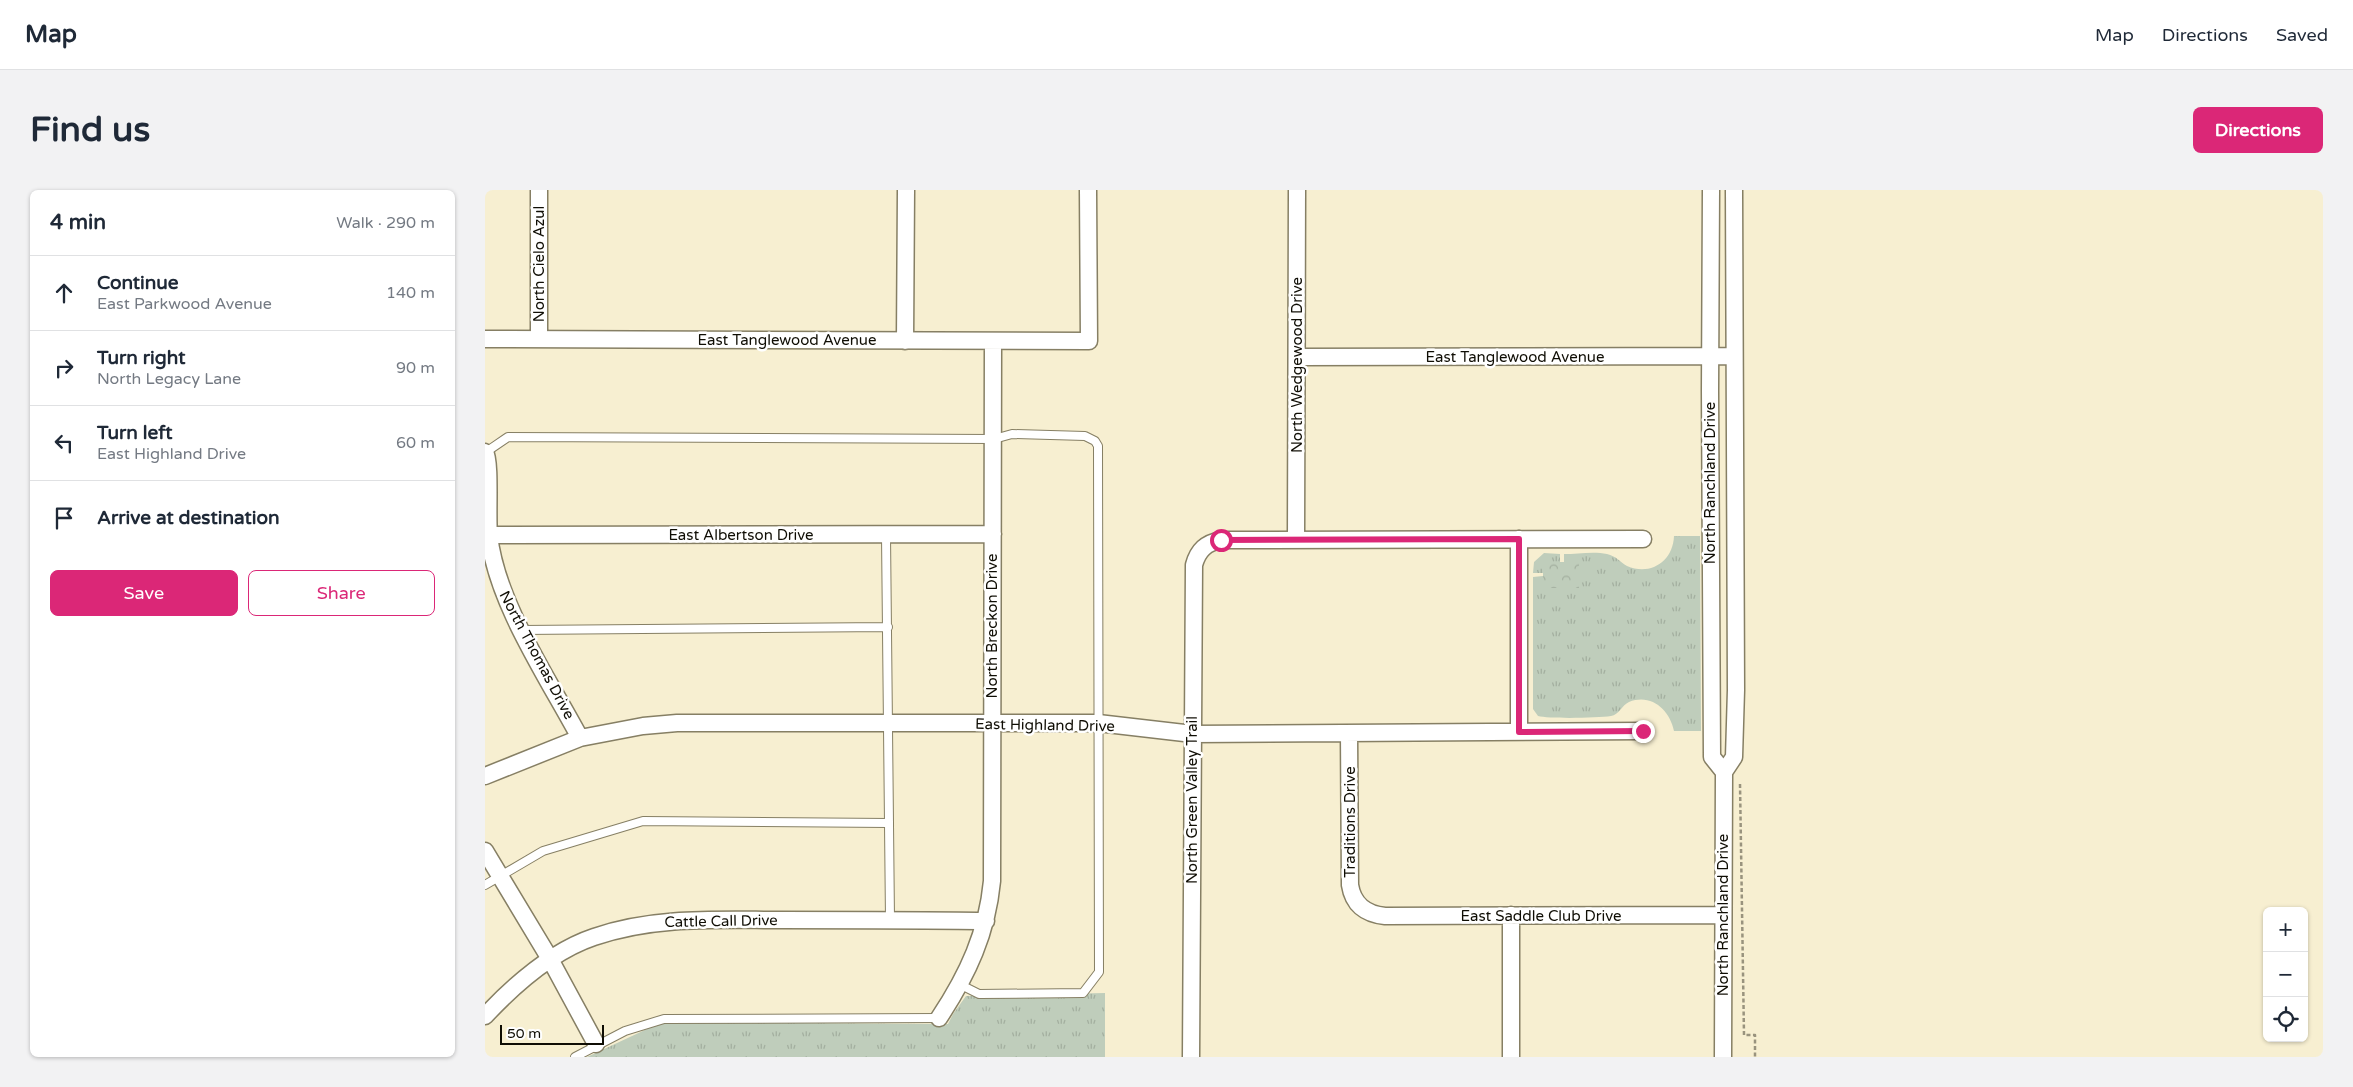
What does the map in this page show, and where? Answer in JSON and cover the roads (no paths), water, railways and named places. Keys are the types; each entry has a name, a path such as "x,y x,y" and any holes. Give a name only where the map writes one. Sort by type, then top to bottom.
{"street":[{"name":"North Cielo Azul","path":"539,190 539,339"},
{"path":"905,341 906,190"},
{"name":"East Tanglewood Avenue","path":"485,339 1089,341 1088,190"},
{"name":"North Wedgewood Drive","path":"1297,190 1297,540"},
{"name":"North Ranchland Drive","path":"1711,190 1709,357 1712,757 1724,772"},
{"name":"North Ranchland Drive","path":"1723,1057 1724,772 1734,757 1736,690 1733,356 1734,190"},
{"name":"North Breckon Drive","path":"939,1018 961,985 986,921 993,880 991,724 994,439 993,342"},
{"name":"East Tanglewood Avenue","path":"1297,357 1733,356"},
{"name":"North Thomas Drive","path":"486,452 489,535 498,579 521,630 580,738"},
{"name":"East Albertson Drive","path":"489,535 993,534"},
{"path":"1519,539 1519,732"},
{"path":"1297,540 1643,539"},
{"name":"North Green Valley Trail","path":"1191,1057 1194,565 1197,554 1211,542 1221,540 1297,540"},
{"name":"East Highland Drive","path":"485,776 580,738 643,726 677,723 1098,723 1193,734 1643,731"},
{"name":"Traditions Drive","path":"1349,733 1350,885 1351,894 1361,908"},
{"path":"485,851 550,959 596,1044"},
{"name":"East Saddle Club Drive","path":"1361,908 1368,913 1385,916 1723,916"},
{"path":"1511,916 1511,1057"},
{"name":"Cattle Call Drive","path":"485,1016 505,994 550,959 592,937 640,924 731,920 986,921"}],"lane":[{"path":"486,452 508,437 994,439 1012,434 1085,436 1095,441 1098,446 1099,972 1083,993 979,994 961,985"},
{"path":"886,535 890,920"},
{"path":"521,630 888,627"},
{"path":"485,885 543,851 643,820 889,823"},
{"path":"575,1057 596,1044 646,1023 682,1017 939,1018"}]}
